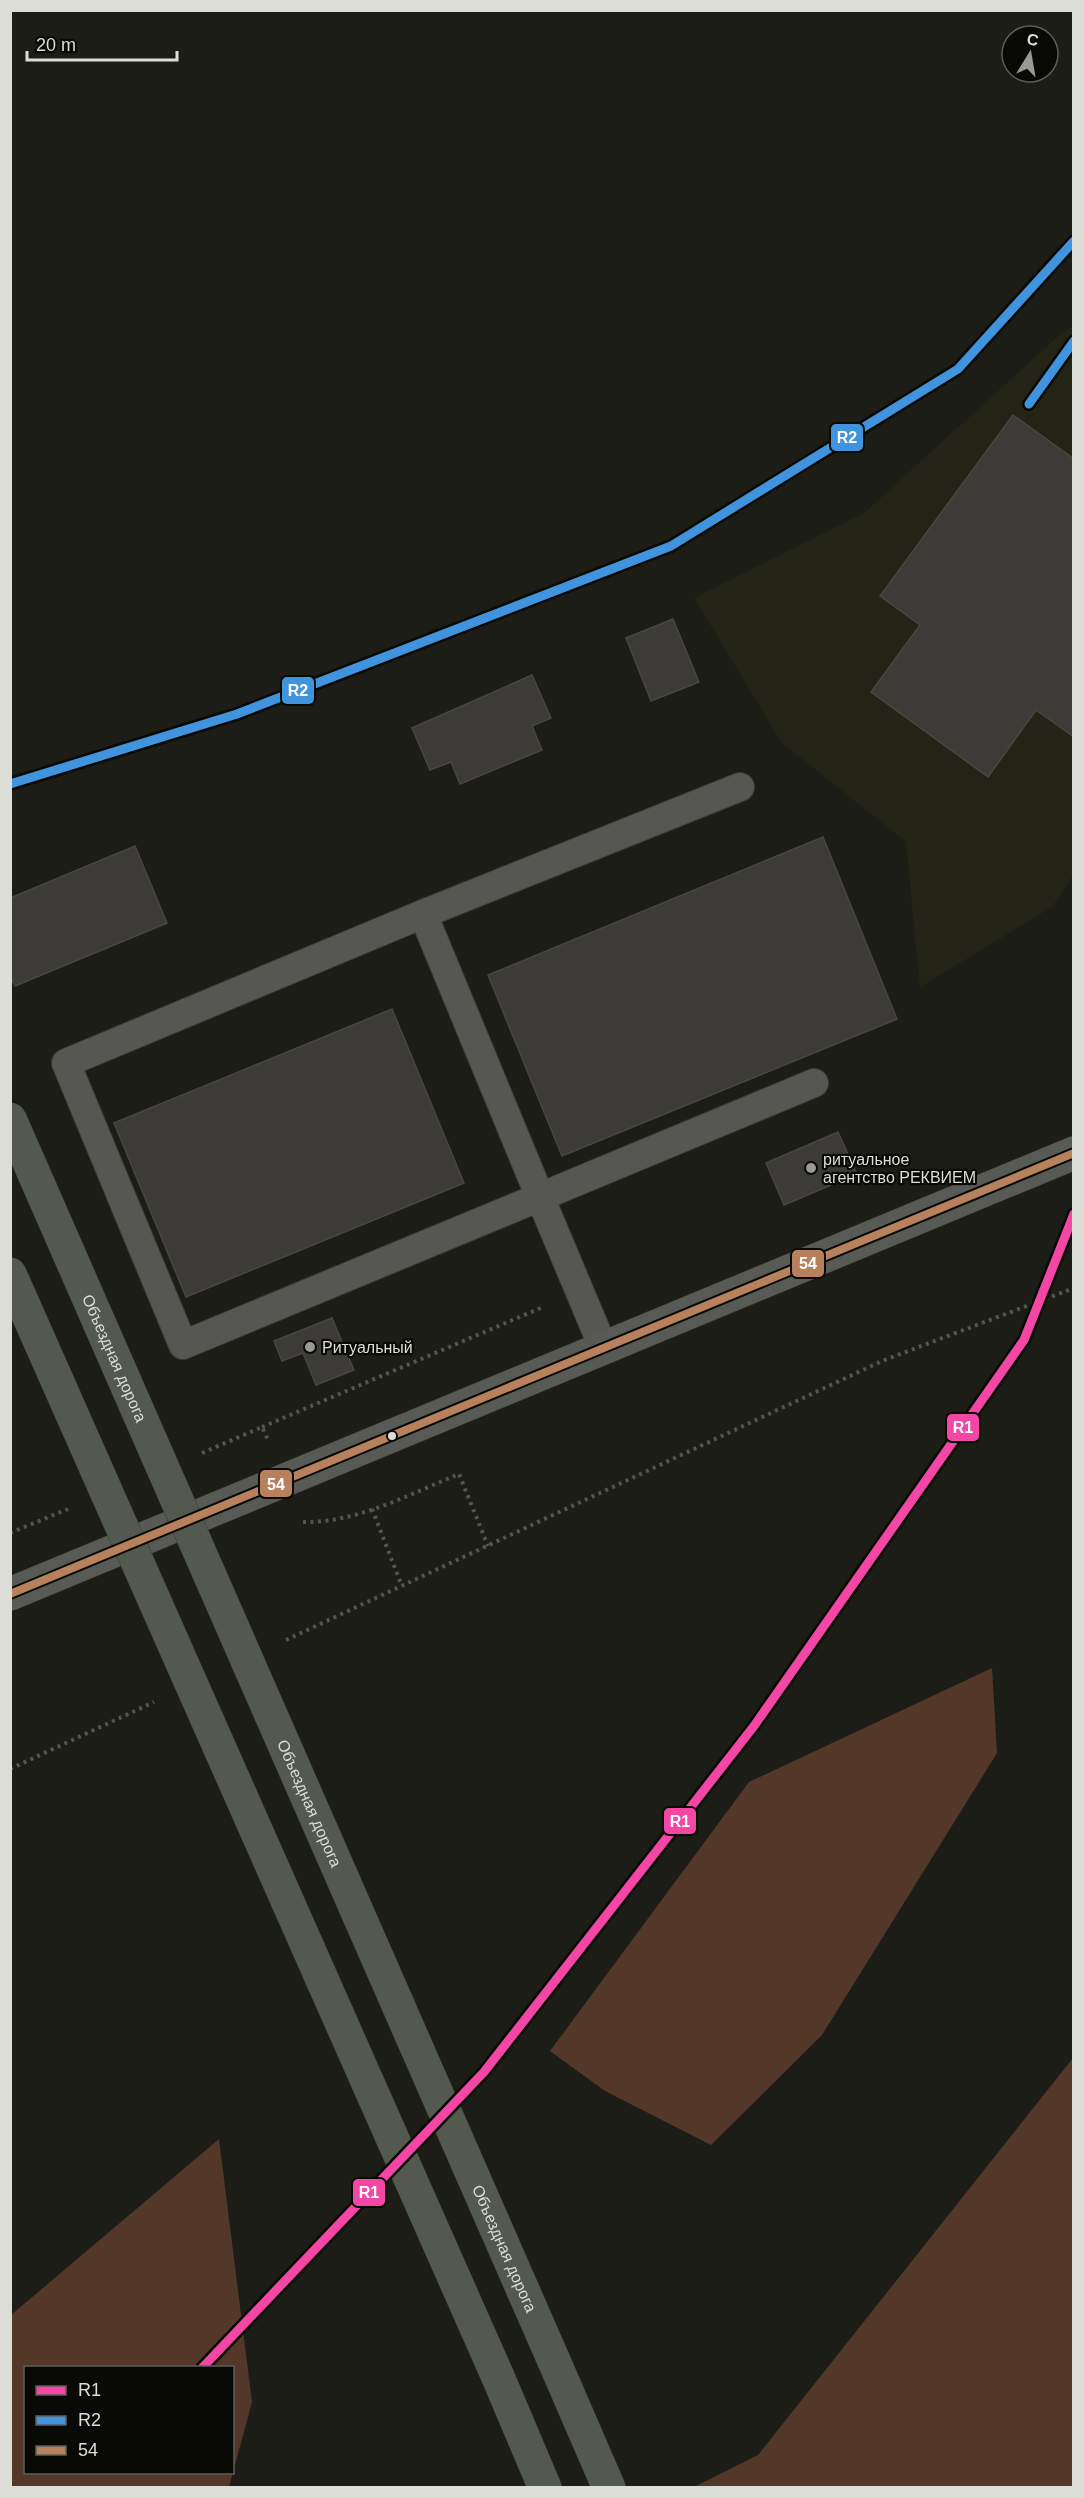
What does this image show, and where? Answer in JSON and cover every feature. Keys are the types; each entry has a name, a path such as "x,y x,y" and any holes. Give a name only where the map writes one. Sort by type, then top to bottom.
{"highway":[{"name":"Объездная дорога","path":"10,1119 609,2487"},
{"path":"10,1274 498,2377 544,2487"}],"main road":[{"path":"10,1594 1074,1153"}],"lane":[{"path":"740,787 423,914 66,1063 183,1345 814,1083"},
{"path":"423,914 603,1347"}],"path":[{"path":"285,1641 882,1361 1074,1288"},
{"path":"262,1428 579,1291"},
{"path":"402,1586 372,1509 459,1474 488,1546"},
{"path":"10,1769 157,1701"}],"shaded area":[{"path":"1073,326 1074,874 1052,907 920,987 906,842 782,743 694,598 864,513 1054,340"},
{"path":"992,1668 997,1753 822,2035 711,2145 605,2091 550,2051 749,1782"},
{"path":"1073,2058 1073,2487 694,2487 758,2455"},
{"path":"219,2139 252,2402 234,2469 234,2366 24,2366 24,2474 233,2474 229,2487 11,2487 11,2315"}],"building":[{"path":"1013,415 1074,459 1074,737 1036,710 988,777 871,692 920,625 880,596"},
{"path":"673,619 699,682 651,701 626,638"},
{"path":"532,675 551,718 532,726 542,750 460,784 451,762 430,770 412,728"},
{"path":"823,837 897,1019 562,1156 488,975"},
{"path":"135,846 167,923 15,986 10,976 10,898"},
{"path":"392,1009 464,1183 186,1297 114,1123"},
{"name":"ритуальное агентство РЕКВИЕМ","path":"838,1132 857,1174 784,1205 766,1163"},
{"name":"Ритуальный","path":"332,1318 354,1370 316,1385 303,1353 282,1361 274,1341"}],"transit line":[{"name":"R2","path":"10,784 237,714 671,546 958,369 1074,241"},
{"name":"R2","path":"1029,404 1074,341"},
{"name":"54","path":"10,1594 1074,1153"},
{"name":"R1","path":"204,2366 484,2072 754,1726 1024,1340 1074,1214"}],"place":[{"name":"ритуальное агентство РЕКВИЕМ","path":"811,1168"},
{"name":"Ритуальный","path":"310,1347"}]}
